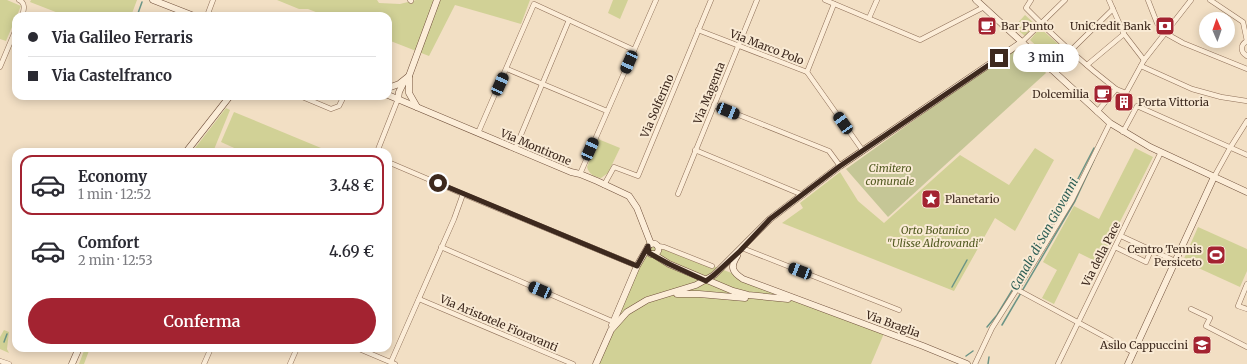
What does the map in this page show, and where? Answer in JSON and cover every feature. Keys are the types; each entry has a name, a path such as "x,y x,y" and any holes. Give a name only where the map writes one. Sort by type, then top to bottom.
{"street":[{"path":"19,0 24,5 23,12"},
{"path":"153,0 184,12"},
{"path":"208,12 213,0"},
{"path":"379,148 398,99 401,87 407,79 438,0"},
{"path":"580,174 656,0"},
{"name":"Via Solferino","path":"604,185 614,167 638,176 711,0"},
{"name":"Via Magenta","path":"678,194 757,0"},
{"path":"825,0 920,40 984,7"},
{"path":"869,18 877,0"},
{"path":"976,0 1110,123 1123,132 1161,152 1247,192"},
{"path":"1031,0 1026,8 1040,24 1095,73 1116,89 1126,93 1144,60 1190,0"},
{"path":"611,330 627,312 647,300 706,281 741,250 770,219 840,166 1022,42 1065,0"},
{"path":"1109,0 1124,34 1144,60"},
{"path":"1148,0 1157,23 1165,33 1183,43 1247,69"},
{"path":"1210,0 1243,22 1247,41 1243,44 1242,50 1247,56"},
{"path":"478,134 534,4 634,50"},
{"path":"807,72 834,4"},
{"path":"1051,70 1113,9"},
{"path":"515,149 570,20"},
{"name":"Via Marco Polo","path":"698,30 807,72 863,151"},
{"path":"1087,65 1124,34"},
{"path":"0,67 12,38"},
{"path":"1141,66 1192,89 1221,97 1247,101"},
{"path":"506,69 607,111"},
{"path":"392,87 400,84 407,79"},
{"path":"407,79 409,93 418,108"},
{"path":"1098,112 1116,89"},
{"name":"Via Montirone","path":"392,97 478,134 597,181 629,196 634,202 649,245 648,251 656,250"},
{"path":"189,148 227,100"},
{"path":"310,100 331,109 339,106 342,100"},
{"path":"714,105 829,150 840,166"},
{"path":"1123,132 1137,106 1247,155"},
{"path":"1128,364 1214,177 1247,121"},
{"path":"975,364 992,328 1020,291 1033,264 1072,200 1110,123"},
{"path":"695,150 803,194"},
{"name":"Via della Pace","path":"1058,364 1161,152"},
{"path":"392,164 637,266"},
{"path":"367,352 393,363 418,298 454,219 463,194"},
{"path":"1121,236 1175,261"},
{"path":"596,364 637,266 649,245 655,244 656,250 680,269 706,281"},
{"path":"441,247 614,322"},
{"path":"656,250 664,247 712,266"},
{"path":"1114,247 1146,262 1151,250"},
{"path":"741,250 899,310"},
{"name":"Via Braglia","path":"741,250 732,267 736,275 743,279 923,346 967,364"},
{"name":"Via Braglia","path":"706,281 741,293 788,299 811,305"},
{"path":"1247,284 1238,306 1247,309"},
{"path":"1020,291 1077,323 1134,352"},
{"path":"659,296 690,293 811,305"},
{"name":"Via Aristotele Fioravanti","path":"418,298 573,364"},
{"path":"1191,309 1210,318 1206,326 1246,346"},
{"path":"72,364 77,352"},
{"path":"204,364 209,352"},
{"path":"290,364 295,352"},
{"path":"0,361 8,364"}],"green space":[{"path":"0,0 7,0 21,6 18,12 12,12 12,27 6,41 0,39"},
{"path":"31,0 137,0 132,12 56,12 30,2"},
{"path":"277,0 377,0 379,3 400,4 416,0 530,0 521,24 455,5 429,56 392,42 392,12 316,12 308,9 299,9"},
{"path":"613,0 628,0 620,19 608,13"},
{"path":"1025,15 1035,24 1025,36 1014,27"},
{"path":"1040,28 1066,51 1055,63 1030,40"},
{"name":"Cimitero comunale","path":"1023,45 1046,73 888,217 846,169 959,88"},
{"path":"226,108 230,110 215,148 195,148"},
{"path":"234,112 321,148 234,148 221,142"},
{"path":"598,139 620,148 608,173 601,178 592,175 587,167"},
{"name":"Orto Botanico \"Ulisse Aldrovandi\"","path":"1035,148 1054,160 1015,231 995,218 954,291 782,223 803,208 800,203 840,172 858,201 884,223 960,155 1009,185"},
{"path":"1135,148 1153,157 1099,263 1079,253 1054,304 1042,298 1057,270 1043,262 1074,206 1099,219"},
{"name":"Centro Tennis Persiceto","path":"1198,227 1247,249 1247,271 1240,287 1183,261"},
{"path":"647,241 885,331 871,364 596,364"},
{"path":"4,330 9,332 7,349 9,353 0,349 0,337"},
{"path":"84,352 88,352 84,364 79,364"}],"waterway":[{"path":"138,12 142,2"},
{"path":"987,327 997,315 1068,198 1094,148"},
{"name":"Canale di San Giovanni","path":"1002,325 1075,201 1094,160"},
{"path":"952,287 967,260"},
{"path":"4,342 7,334"},
{"path":"966,356 973,351"},
{"name":"Canale di San Giovanni","path":"988,364 989,357"}],"place":[{"name":"Bar Punto","path":"987,26"},
{"name":"UniCredit Bank","path":"1165,26"},
{"name":"Dolcemilia","path":"1103,94"},
{"name":"Porta Vittoria","path":"1124,102"},
{"name":"Planetario","path":"931,199"},
{"name":"Centro Tennis Persiceto","path":"1216,255"},
{"name":"Asilo Cappuccini","path":"1202,345"}],"route":[{"path":"438,183 637,266 648,246 647,249 649,253 706,281 740,251 770,219 840,166 999,58"}]}
